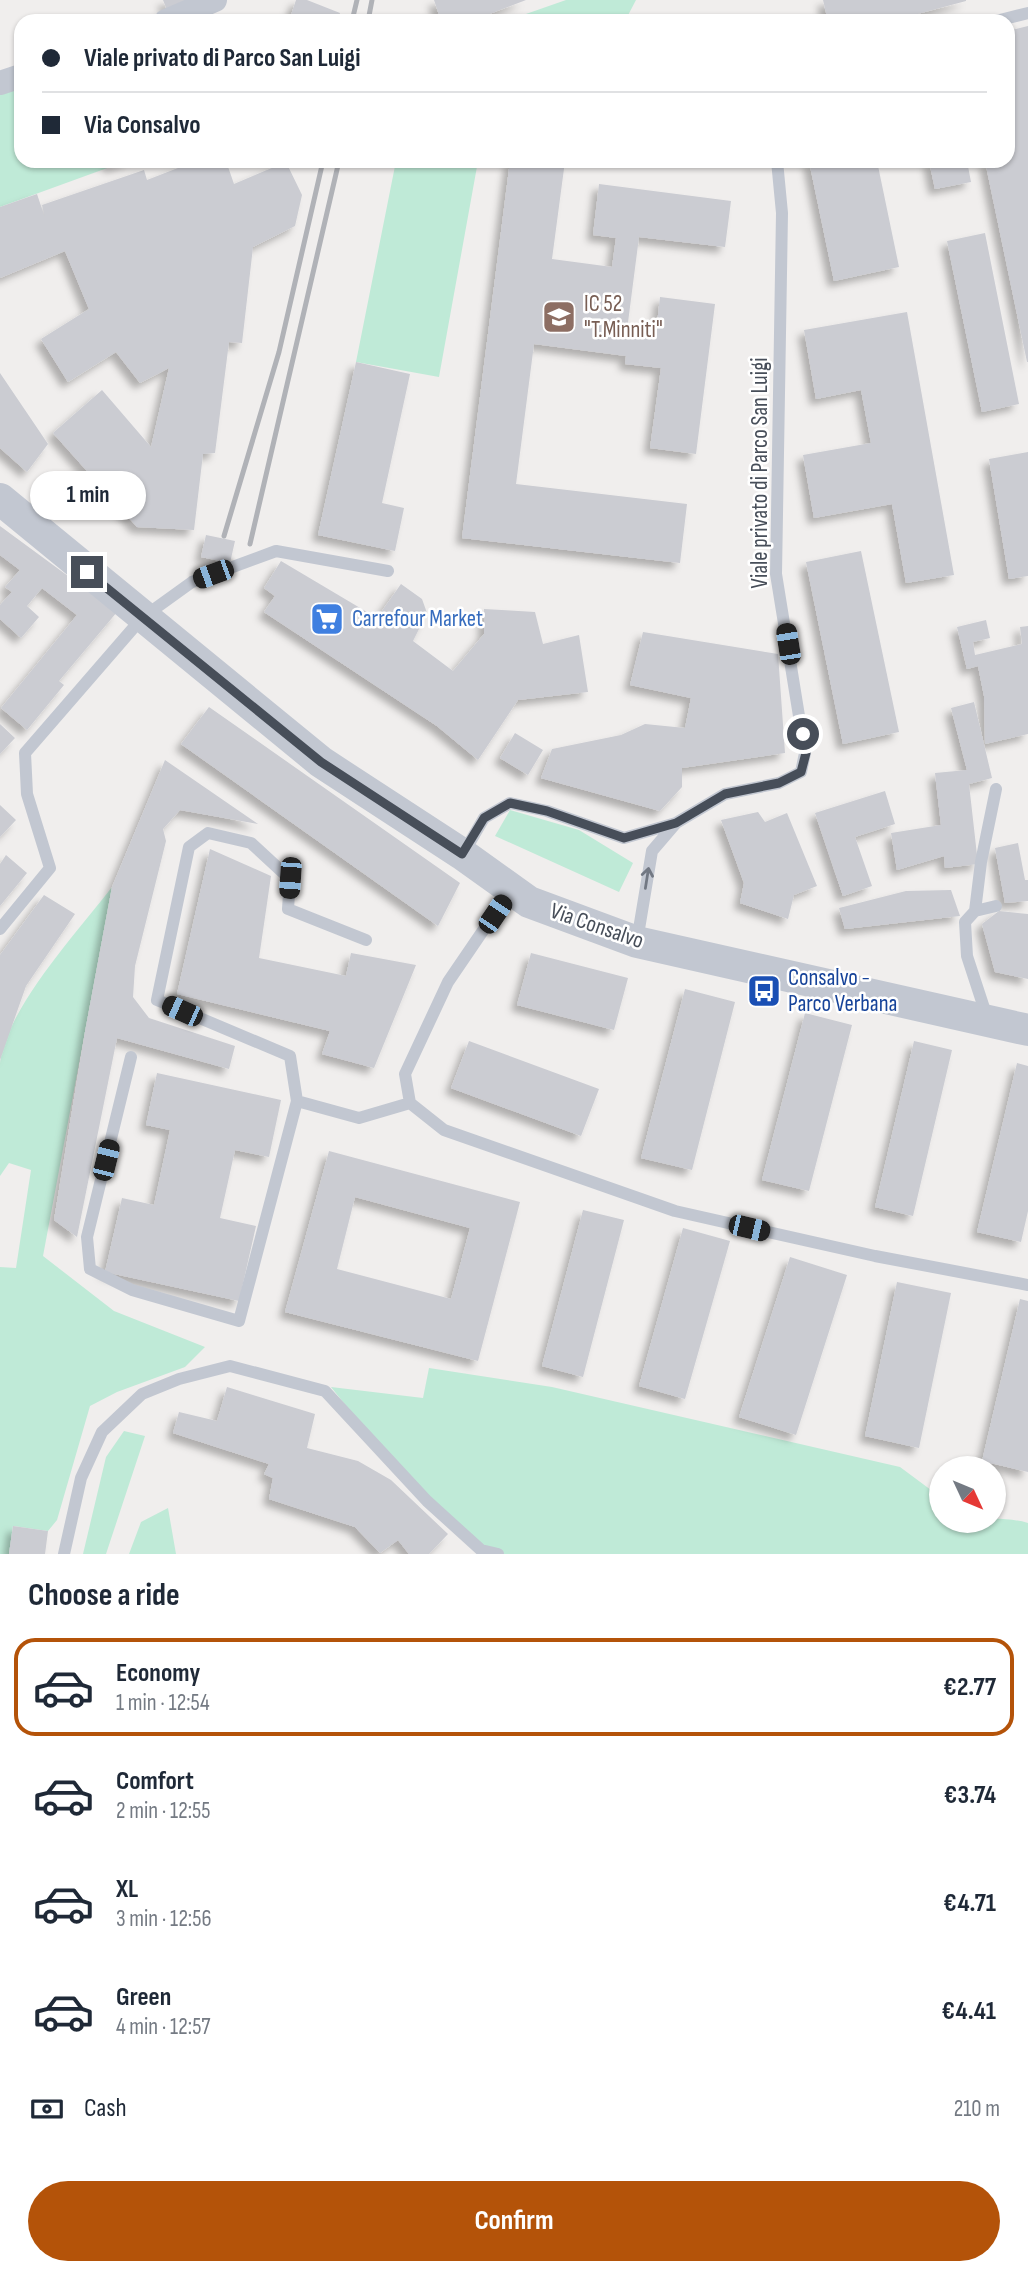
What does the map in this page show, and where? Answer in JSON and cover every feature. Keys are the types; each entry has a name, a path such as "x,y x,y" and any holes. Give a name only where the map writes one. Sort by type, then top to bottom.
{"street":[{"path":"182,14 215,0"},
{"name":"Via Consalvo","path":"0,499 321,762 462,854 510,891 529,902 637,942 1028,1030"}],"lane":[{"name":"Viale privato di Parco San Luigi","path":"676,823 725,794 779,783 801,772 806,753 776,574 782,225 778,168"},
{"path":"0,929 50,867 27,794 25,753 142,618 192,582 276,551 388,571"},
{"path":"975,911 981,862 996,789"},
{"path":"462,854 484,818 510,803 547,811 624,838 676,823"},
{"path":"637,942 652,851 676,823"},
{"path":"131,1057 87,1237 90,1269 132,1290 239,1321 297,1101 290,1056 158,1000 189,847 208,833 251,843 290,878 288,909 366,940"},
{"path":"510,891 449,982 405,1074 410,1103 444,1130 675,1211 875,1256 1028,1285"},
{"path":"988,1021 967,956 965,922 975,911 996,906"},
{"path":"297,1101 359,1118 410,1103"},
{"path":"64,1554 81,1478 102,1432 142,1394 179,1379 230,1366 325,1391 427,1501 481,1550 498,1554"}],"green space":[{"path":"566,0 636,0 629,14 526,14"},
{"path":"14,89 14,168 107,168 0,207 0,94"},
{"path":"395,168 477,168 439,377 356,362"},
{"path":"510,810 579,830 633,863 619,892 495,836"},
{"path":"112,887 43,1256 114,1311 205,1347 185,1367 117,1392 90,1406 57,1520 48,1531 13,1526 9,1554 0,1554 0,1267 16,1268 31,1170 9,1163 0,1176 0,1063 5,1042 29,995"},
{"path":"429,1368 552,1387 900,1467 929,1489 929,1533 1006,1533 1006,1520 1028,1523 1028,1554 479,1554 415,1492 331,1387 423,1398"},
{"path":"124,1431 145,1436 106,1554 83,1554 106,1457"},
{"path":"168,1508 176,1554 129,1554 141,1522"}],"building":[{"path":"163,0 189,0 167,10"},
{"path":"296,0 307,0 340,13 340,14 291,14"},
{"path":"434,0 526,0 489,14 439,14"},
{"path":"823,0 966,0 917,14 826,14"},
{"path":"1028,26 1028,362 986,168 1015,168 1015,29"},
{"path":"178,168 228,168 234,184 272,168 289,168 302,195 295,226 253,247 242,343 229,342 215,453 203,454 194,530 137,527 53,433 102,390 151,447 169,368 140,383 116,352 68,382 41,339 89,309 65,251 0,278 0,207 37,194 45,218 42,205 144,170 147,180"},
{"name":"IC 52 \"T.Minniti\"","path":"509,168 564,168 552,259 612,267 616,238 593,235 599,184 731,201 725,247 639,237 627,330 656,333 660,297 715,304 696,454 650,448 661,368 625,364 626,356 534,344 516,484 687,504 680,563 462,538"},
{"path":"810,168 878,168 899,267 834,281"},
{"path":"930,168 968,168 971,182 935,189"},
{"path":"985,233 1019,404 982,412 947,241"},
{"path":"907,312 954,575 906,583 892,504 814,518 803,455 871,443 861,390 816,399 804,330"},
{"path":"356,362 410,374 382,503 404,508 395,551 318,535"},
{"path":"0,373 48,444 27,472 0,448"},
{"path":"1028,452 1028,576 1009,579 989,459"},
{"path":"0,526 117,612 59,681 64,685 27,730 1,708 77,615 42,588 27,606 39,617 21,638 0,619 0,605 12,592 5,587 20,570 0,555"},
{"path":"206,535 235,541 230,563 201,557"},
{"path":"861,551 899,732 843,744 806,562"},
{"path":"281,561 377,618 401,584 422,599 427,613 413,641 453,671 484,634 484,609 535,612 543,644 579,635 588,692 518,700 478,760 437,726 264,612 275,596 264,588"},
{"path":"986,620 990,638 973,642 975,655 1022,644 1020,627 1028,626 1028,734 985,744 984,696 978,666 967,669 957,627"},
{"path":"643,632 778,654 785,753 682,768 682,787 660,811 541,778 552,749 621,735 645,724 685,728 691,698 630,685"},
{"path":"974,702 992,778 969,784 978,864 945,868 944,856 897,870 891,833 941,825 935,773 967,770 951,708"},
{"path":"209,707 460,883 438,926 181,744"},
{"path":"0,724 15,738 0,754"},
{"path":"515,733 543,750 528,775 500,758"},
{"path":"165,760 258,824 180,810 163,829 166,841 135,966 133,997 149,1018 235,1046 229,1069 117,1038 77,1237 54,1220 85,1032 112,887"},
{"path":"885,791 895,824 855,837 872,886 843,896 815,813"},
{"path":"0,805 16,820 0,837"},
{"path":"758,812 765,822 787,813 817,886 794,895 788,919 740,903 744,883 721,820"},
{"path":"1018,843 1025,880 1028,880 1028,901 1005,903 995,848"},
{"path":"210,849 271,876 259,958 346,976 351,953 416,965 374,1068 322,1054 330,1031 177,994"},
{"path":"6,855 27,873 0,906 0,864"},
{"path":"951,890 960,916 845,929 839,908 906,891"},
{"path":"44,895 75,914 26,986 0,1060 0,955"},
{"path":"999,911 1028,914 1028,979 995,972 982,924"},
{"path":"531,953 628,978 614,1030 517,1005"},
{"path":"685,989 735,1002 692,1170 641,1158"},
{"path":"805,1013 852,1025 809,1191 762,1180"},
{"path":"469,1041 599,1089 581,1136 451,1088"},
{"path":"914,1041 952,1050 913,1216 875,1207"},
{"path":"1017,1063 1028,1066 1028,1211 1021,1242 977,1232"},
{"path":"157,1073 281,1100 269,1157 235,1150 220,1218 256,1226 239,1301 105,1272 122,1198 154,1205 170,1130 146,1125"},
{"path":"329,1151 520,1202 478,1361 285,1312","holes":["355,1197 470,1228 451,1299 337,1269"]},
{"path":"583,1210 624,1220 583,1377 542,1366"},
{"path":"683,1228 730,1241 685,1399 639,1386"},
{"path":"790,1257 847,1275 796,1435 739,1417"},
{"path":"897,1282 951,1293 919,1448 865,1436"},
{"path":"1020,1299 1028,1301 1028,1472 1006,1467 1006,1456 983,1456"},
{"path":"227,1387 315,1414 307,1448 358,1461 391,1480 448,1534 429,1554 409,1554 398,1540 380,1553 355,1527 269,1499 273,1478 264,1474 269,1464 173,1433 179,1412 217,1421"},
{"path":"13,1526 48,1531 45,1554 9,1554"}],"railway":[{"path":"354,14 357,0"},
{"path":"369,14 372,0"},
{"path":"224,536 279,352 321,168"},
{"path":"250,544 337,168"}],"place":[{"name":"IC 52 \"T.Minniti\"","path":"559,317"},
{"name":"Carrefour Market","path":"327,619"},
{"name":"Consalvo - Parco Verbana","path":"764,991"}],"route":[{"path":"87,572 321,762 462,854 484,818 510,803 547,811 624,838 676,823 725,794 779,783 801,772 806,753 803,734"}]}
